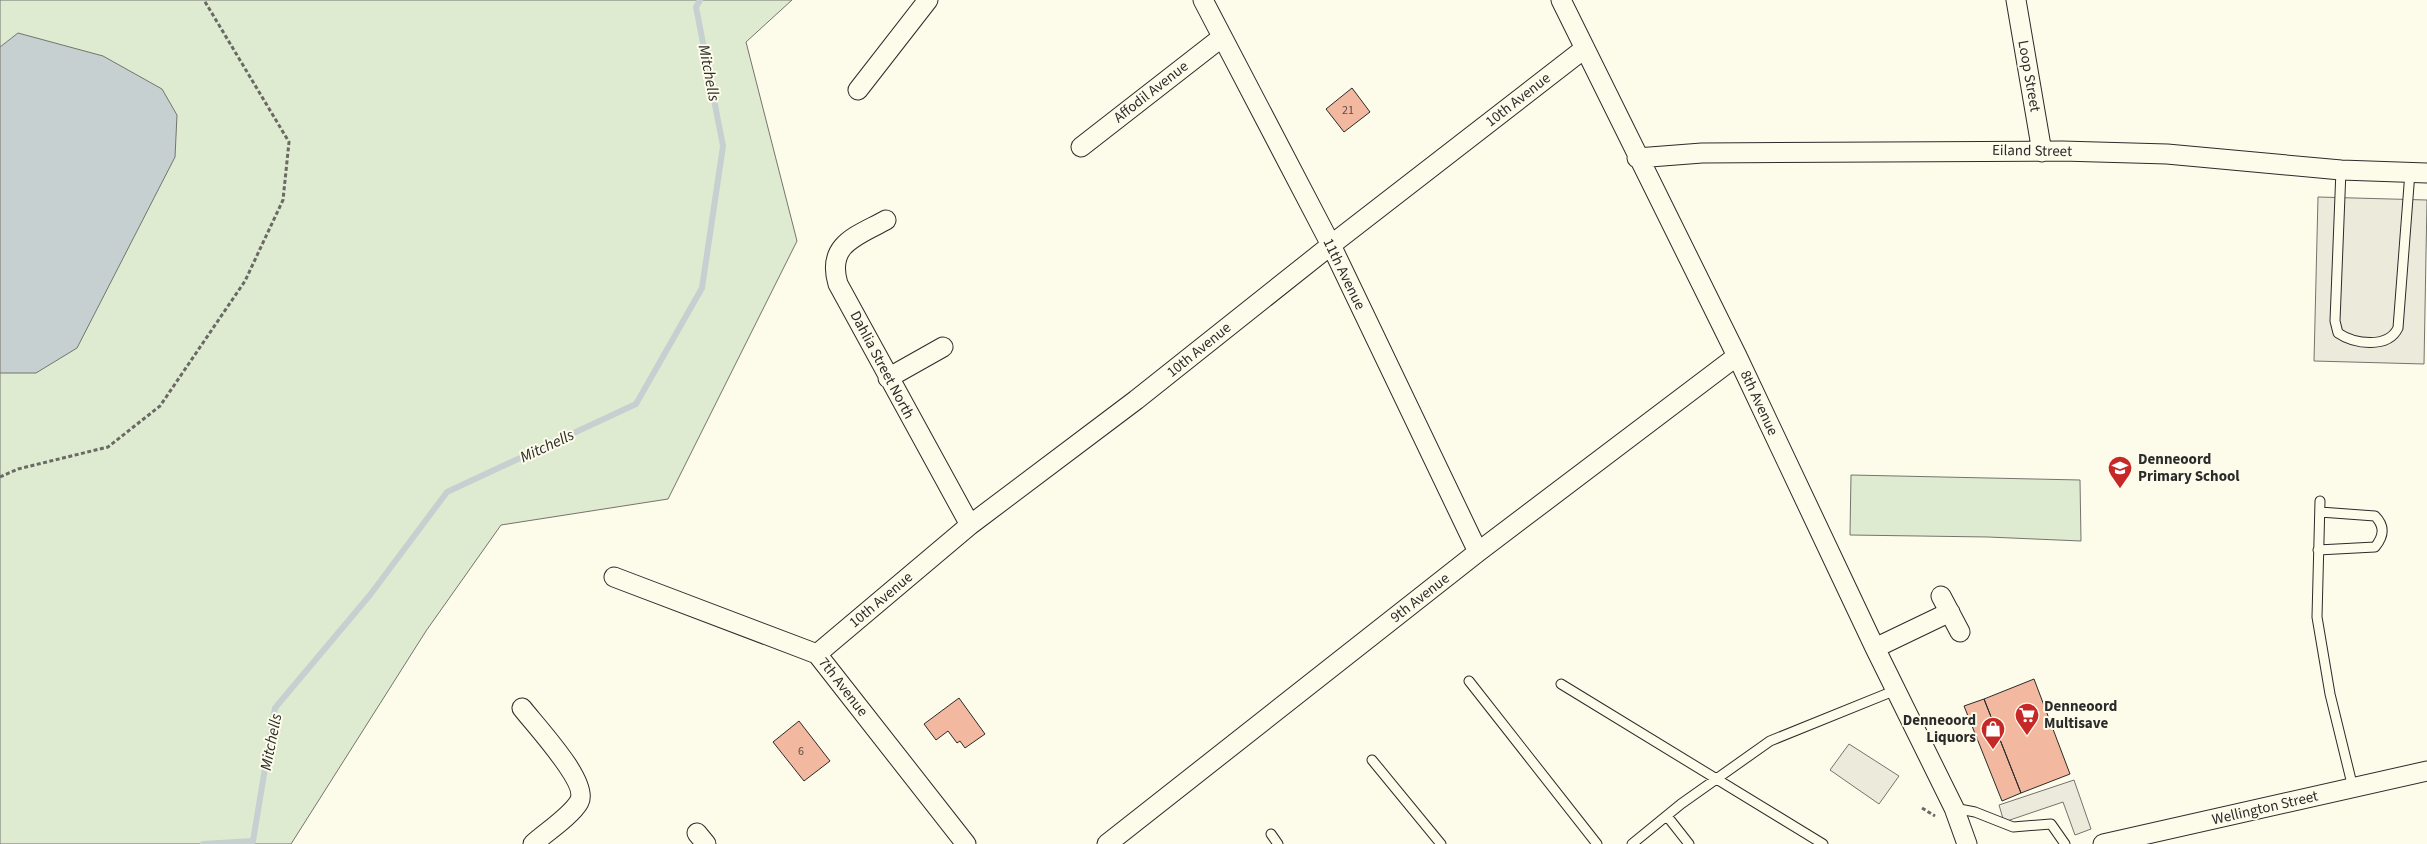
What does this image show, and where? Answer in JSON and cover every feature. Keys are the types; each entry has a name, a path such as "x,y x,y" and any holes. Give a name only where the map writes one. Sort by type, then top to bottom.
{"street":[{"path":"858,90 928,0"},
{"name":"11th Avenue","path":"1203,0 1221,38 1331,245 1478,552"},
{"name":"8th Avenue","path":"1561,0 1637,158 1737,356 1875,648 1954,808 1968,844"},
{"name":"Loop Street","path":"2016,0 2042,152"},
{"name":"Affodil Avenue","path":"1081,146 1221,38"},
{"name":"10th Avenue","path":"817,654 970,525 1136,400 1331,245 1584,49"},
{"name":"Eiland Street","path":"1637,158 1702,153 1965,150 2167,154 2341,170 2418,172"},
{"name":"Dahlia Street North","path":"886,220 840,248 835,260 834,273 888,378 970,525"},
{"path":"888,378 944,347"},
{"name":"9th Avenue","path":"1107,844 1478,552 1737,356"},
{"name":"7th Avenue","path":"614,578 817,654 966,844"},
{"path":"1941,596 1960,632"},
{"path":"1875,648 1950,612"},
{"path":"522,708 575,776 581,794 576,807 532,844"},
{"name":"Wellington Street","path":"2103,844 2427,771"},
{"name":"8th Avenue","path":"1954,808 1983,844"}],"lane":[{"path":"2341,170 2335,321 2338,333 2348,340 2385,342 2394,336 2398,328 2418,172"},
{"path":"2320,501 2317,617 2322,650 2353,788"},
{"path":"2318,550 2375,548 2383,532 2382,524 2375,516 2320,512"},
{"path":"1468,681 1598,844"},
{"path":"1561,684 1823,844"},
{"path":"1632,844 1717,778 1770,741 1896,690"},
{"path":"1372,760 1441,844"},
{"path":"1954,808 1974,812 2013,827 2051,824 2065,844"},
{"path":"1667,816 1689,844"},
{"path":"1270,834 1278,844"}],"path":[{"path":"0,477 18,469 108,447 160,406 245,280 283,200 289,142 204,0"}],"green space":[{"path":"0,0 792,0 746,42 797,241 668,499 501,525 426,631 291,844 0,844"},
{"path":"1851,475 2080,480 2081,541 1988,537 1850,535"}],"shaded area":[{"path":"18,33 103,56 162,89 177,115 175,157 77,348 36,373 0,373 0,47"},
{"path":"2318,197 2427,200 2424,364 2314,361"},
{"path":"1849,744 1899,776 1879,804 1830,770"},
{"path":"2074,780 2091,829 2075,835 2063,802 2004,822 1999,805"}],"building":[{"path":"1352,88 1370,112 1344,132 1326,109"},
{"name":"Denneoord Multisave","path":"2034,679 2070,774 2021,793 1984,699"},
{"path":"959,698 985,734 965,748 960,741 957,743 948,731 936,740 924,724"},
{"name":"Denneoord Liquors","path":"1984,699 2021,793 2002,801 1964,706"},
{"path":"799,721 830,761 804,781 773,742"}],"waterway":[{"name":"Mitchells","path":"250,844 253,841 275,708 370,595 447,492 636,404 702,288 723,146 696,7 700,0"},
{"path":"203,844 253,841"}],"place":[{"name":"Denneoord Primary School","path":"2120,489"},
{"name":"Denneoord Multisave","path":"2027,736"},
{"name":"Denneoord Liquors","path":"1993,750"}]}
